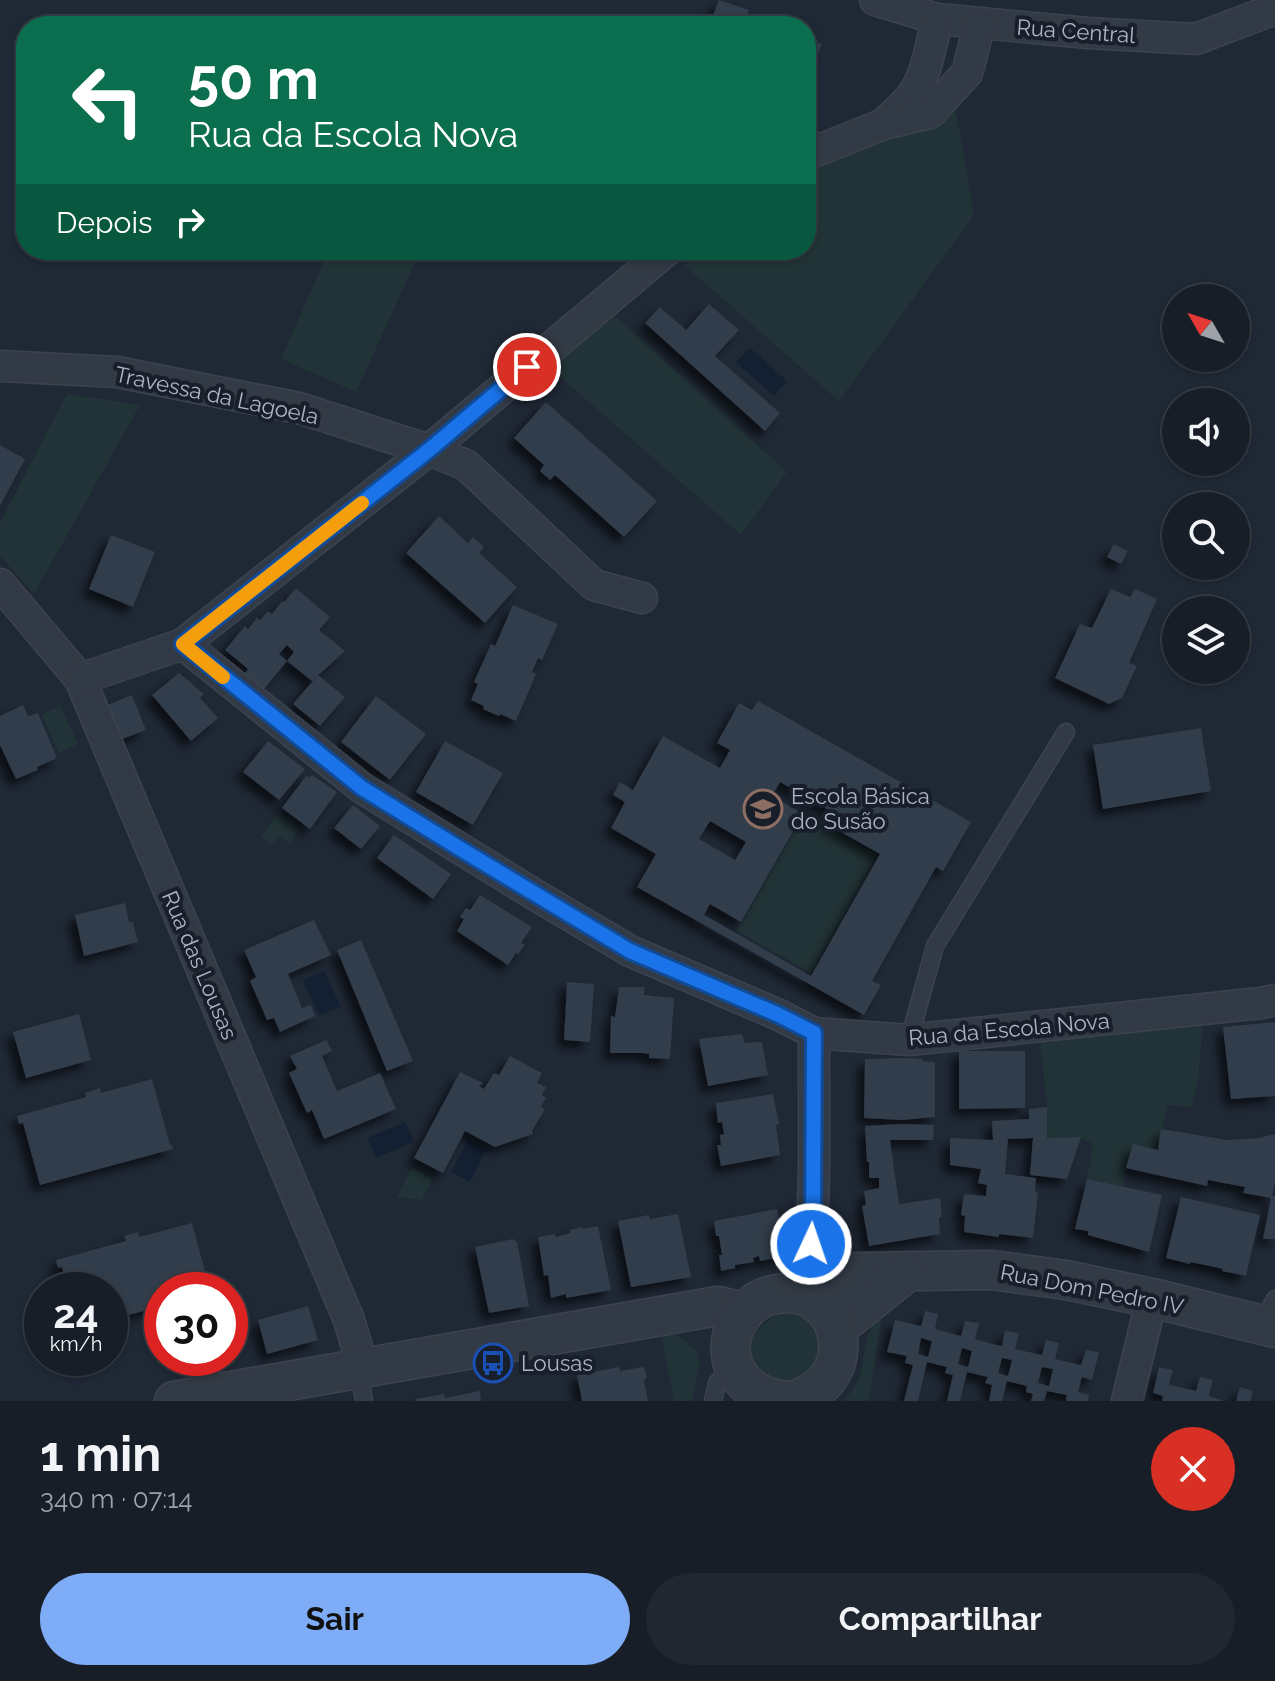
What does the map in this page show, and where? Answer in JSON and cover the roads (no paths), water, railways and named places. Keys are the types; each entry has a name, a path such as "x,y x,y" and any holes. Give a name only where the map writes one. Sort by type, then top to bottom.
{"street":[{"name":"Rua Central","path":"875,0 937,19 1196,39 1275,9"},
{"path":"884,124 911,96 919,81 928,61 937,19"},
{"path":"816,151 884,124 930,113 967,73 980,23"},
{"path":"80,679 183,644 429,450 655,260"},
{"name":"Travessa da Lagoela","path":"0,366 117,372 299,408 429,450 466,465 594,585 642,598"},
{"name":"Rua das Lousas","path":"0,584 80,679 349,1320 357,1347 361,1385"},
{"name":"Rua da Escola Nova","path":"183,644 362,788 506,877 630,951 814,1033 909,1040 1275,1000"},
{"path":"814,1033 813,1220 808,1268 837,1362 830,1377 805,1398 770,1399 746,1385 738,1375 732,1359 731,1340 743,1312 757,1301 773,1294 791,1293 823,1318"},
{"name":"Rua Dom Pedro IV","path":"823,1318 856,1272 992,1270 1066,1280 1270,1318"},
{"path":"1127,1401 1152,1298"},
{"path":"174,1401 361,1385 669,1314 718,1306 743,1312"},
{"path":"669,1314 732,1359"}],"lane":[{"path":"909,1040 935,946 1066,732"},
{"path":"713,1401 717,1383 732,1359"}],"water":[{"path":"750,348 787,381 774,396 736,362"},
{"path":"324,971 341,1007 319,1015 303,980"},
{"path":"405,1122 412,1142 376,1158 368,1138"},
{"path":"468,1139 486,1149 470,1182 451,1172"}],"place":[{"name":"Escola Básica do Susão","path":"763,809"},
{"name":"Lousas","path":"493,1363"}]}
